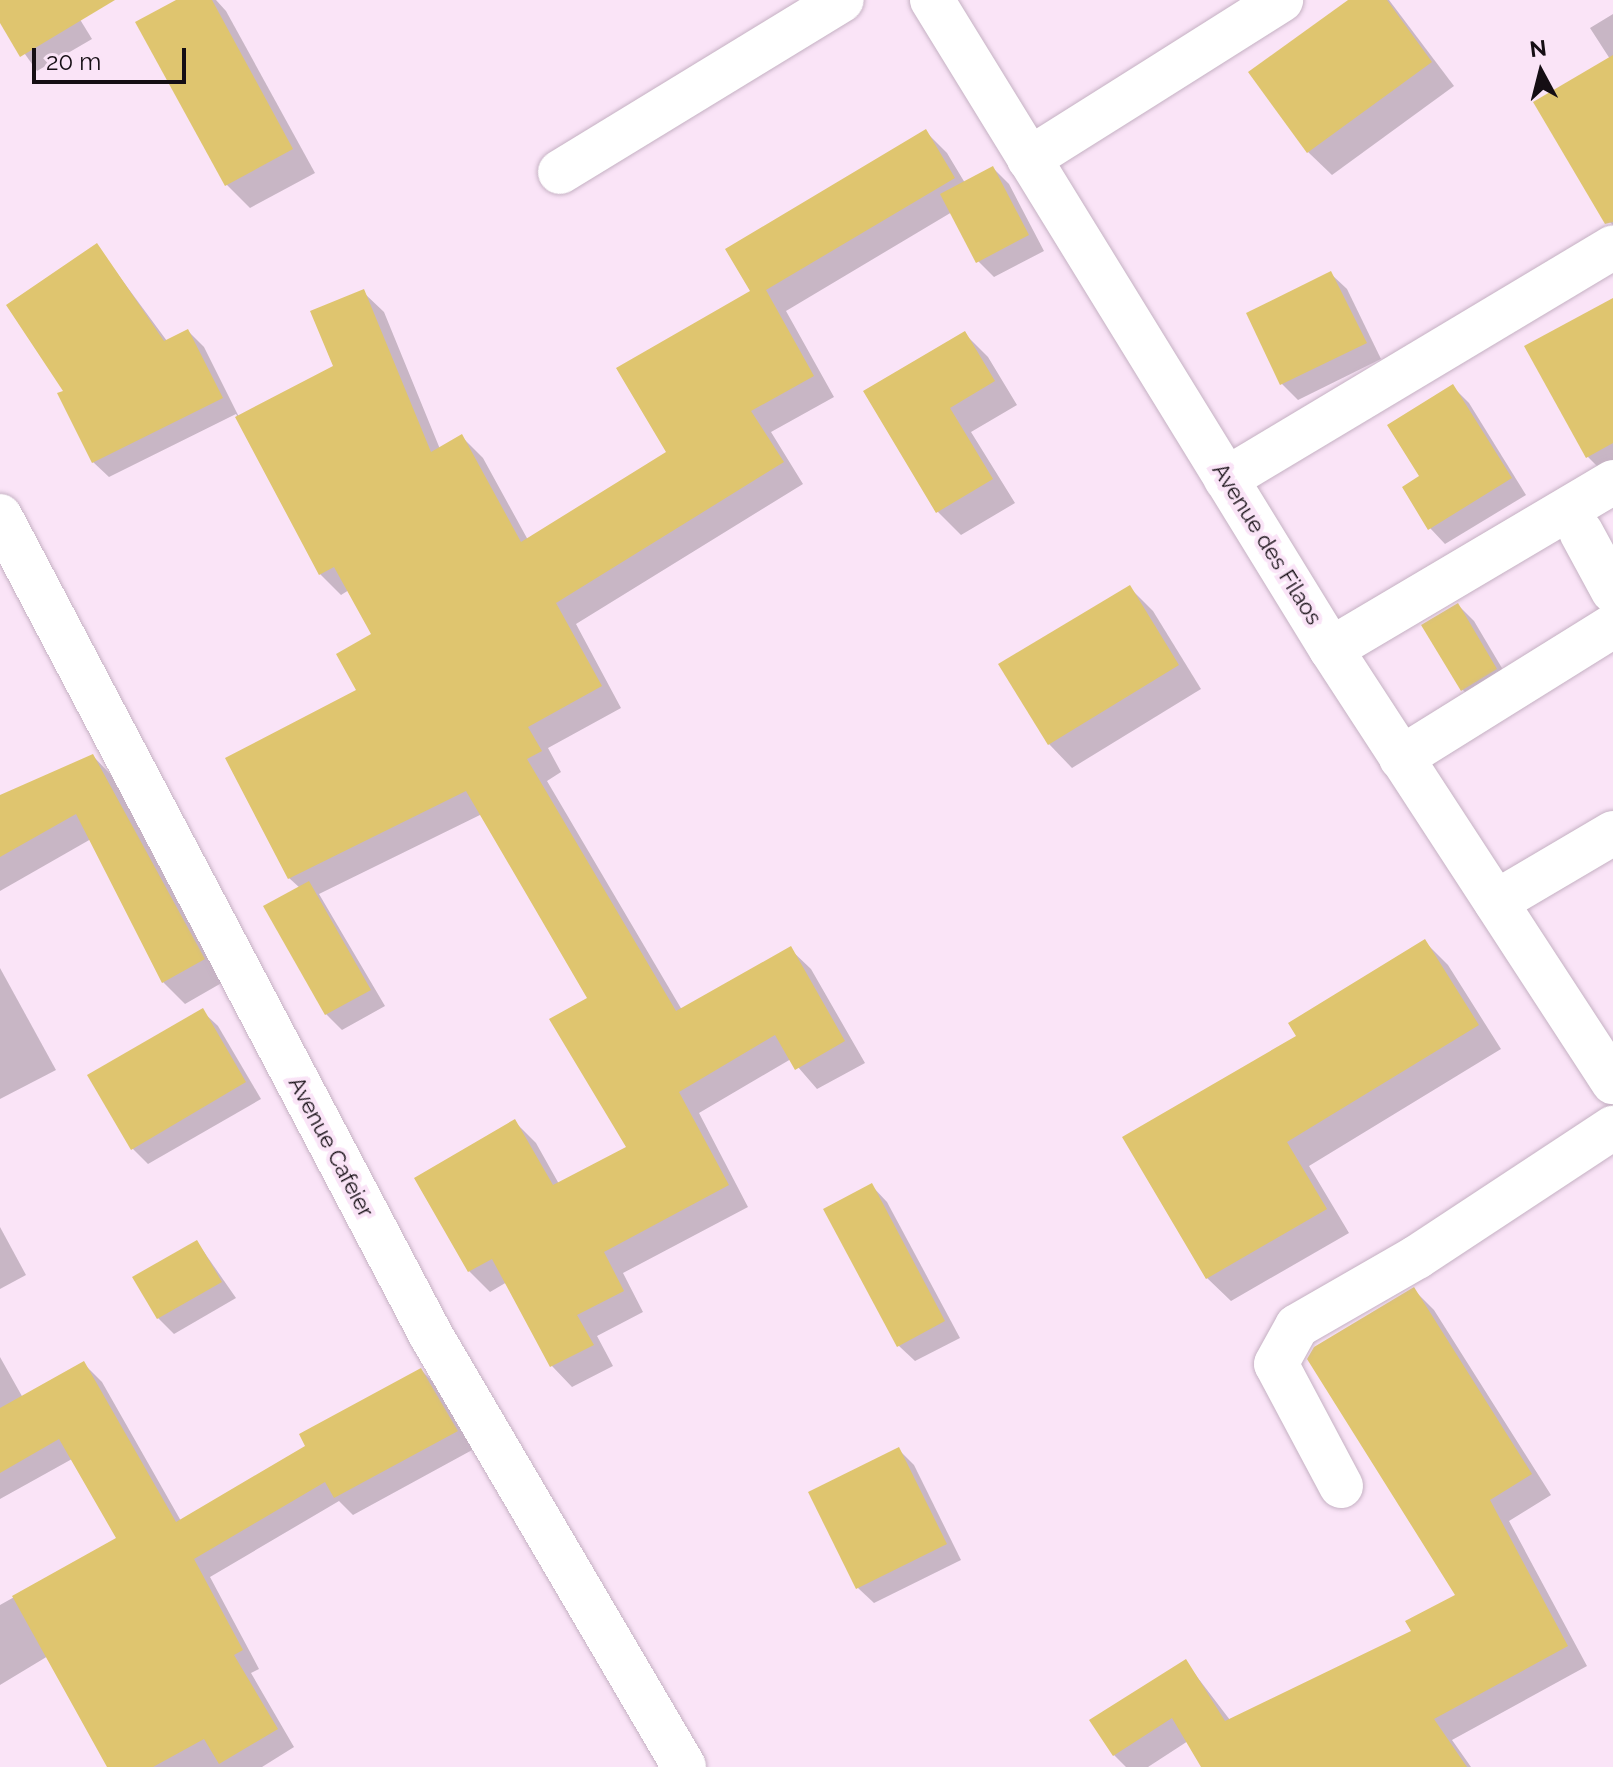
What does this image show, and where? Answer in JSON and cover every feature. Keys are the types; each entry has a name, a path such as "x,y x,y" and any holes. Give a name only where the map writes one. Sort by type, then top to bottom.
{"street":[{"path":"560,172 842,0"},
{"name":"Avenue des Filaos","path":"932,0 1331,649 1613,1082"},
{"path":"1029,159 1281,0"},
{"path":"1226,479 1613,247"},
{"path":"1331,649 1613,482"},
{"name":"Avenue Cafeier","path":"0,516 432,1337 684,1767"},
{"path":"1581,532 1613,591"},
{"path":"1401,758 1613,626"},
{"path":"1496,902 1613,833"},
{"path":"1341,1486 1276,1364 1297,1326 1417,1257 1613,1128"}],"building":[{"path":"0,0 115,0 20,57 0,23"},
{"path":"176,0 212,0 293,149 225,186 135,22"},
{"path":"1348,0 1387,0 1432,62 1307,153 1248,72"},
{"path":"1613,55 1613,222 1605,224 1533,102"},
{"path":"926,129 955,178 766,290 814,376 751,411 784,462 556,603 602,686 528,727 542,751 527,759 676,1011 791,946 845,1041 795,1070 775,1035 679,1092 729,1185 604,1252 624,1291 577,1315 594,1345 550,1367 492,1259 468,1272 414,1178 515,1119 553,1185 626,1147 549,1019 587,998 466,791 288,879 225,758 356,690 336,654 371,634 334,567 319,575 235,417 333,366 310,311 364,289 431,452 462,434 521,542 666,452 616,368 750,291 725,249"},
{"path":"993,166 1029,235 976,263 940,194"},
{"path":"97,243 164,341 188,329 223,398 92,463 57,393 63,391 6,305"},
{"path":"1331,271 1367,343 1280,385 1246,313"},
{"path":"1613,298 1613,443 1586,458 1524,346"},
{"path":"965,331 995,381 950,408 993,479 936,513 863,391"},
{"path":"1453,384 1512,478 1428,530 1402,487 1419,476 1387,425"},
{"path":"1130,585 1179,665 1048,745 998,664"},
{"path":"1458,603 1497,669 1461,691 1421,625"},
{"path":"93,754 205,959 162,983 76,814 0,857 0,795"},
{"path":"309,881 371,990 325,1015 263,906"},
{"path":"1425,939 1479,1025 1287,1142 1327,1209 1206,1279 1122,1137 1296,1036 1288,1023"},
{"path":"203,1008 246,1082 131,1150 87,1075"},
{"path":"872,1183 945,1321 897,1347 823,1209"},
{"path":"197,1240 222,1282 157,1319 132,1277"},
{"path":"1414,1287 1532,1474 1490,1500 1568,1646 1434,1719 1467,1767 1201,1767 1172,1718 1113,1756 1089,1720 1186,1659 1225,1721 1411,1631 1405,1621 1455,1595 1307,1359 1314,1347"},
{"path":"84,1361 176,1522 305,1446 299,1434 421,1368 458,1431 334,1498 325,1482 194,1559 243,1650 234,1655 278,1729 219,1764 204,1739 153,1767 107,1767 12,1596 116,1538 59,1439 0,1473 0,1408"},
{"path":"899,1447 947,1544 856,1589 808,1492"}]}
